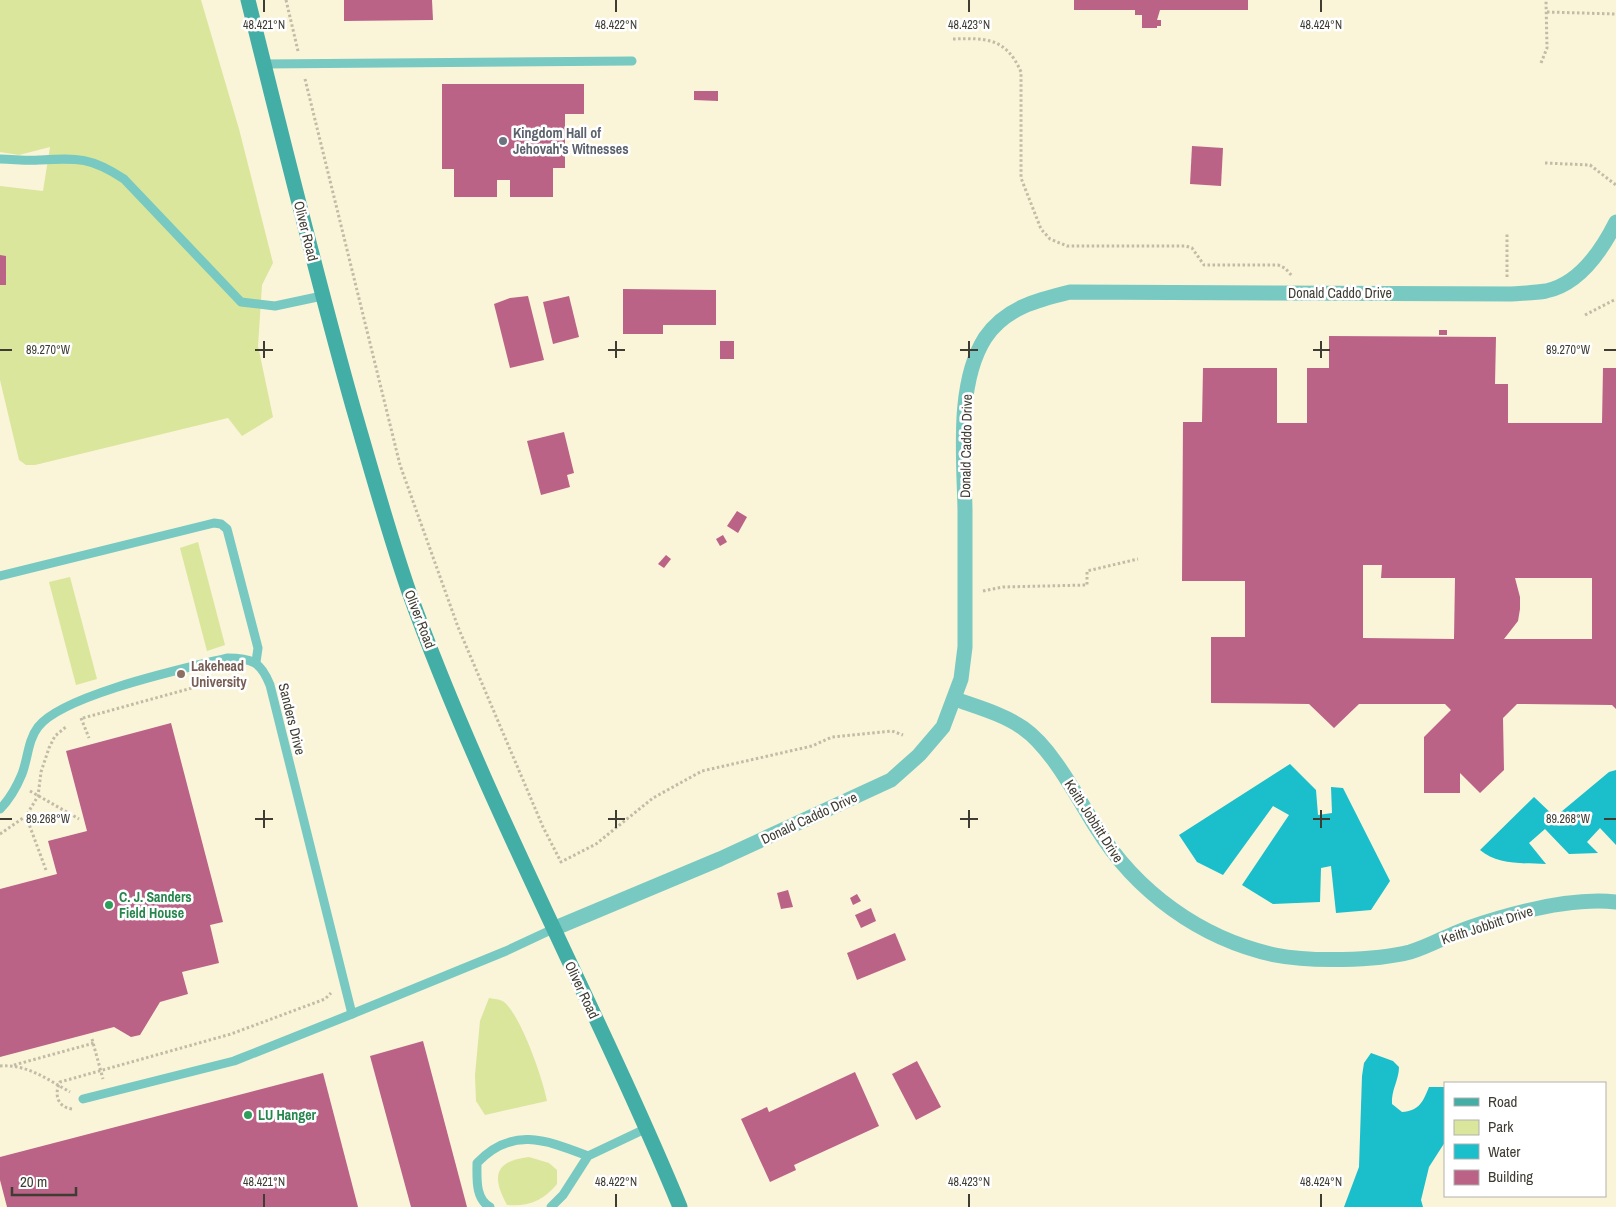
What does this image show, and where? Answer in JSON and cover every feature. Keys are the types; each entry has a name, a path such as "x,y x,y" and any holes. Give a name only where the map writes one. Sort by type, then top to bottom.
{"main road":[{"name":"Oliver Road","path":"248,0 322,296 377,489 409,592 462,724 553,929 647,1128 680,1207"}],"street":[{"name":"Donald Caddo Drive","path":"553,929 720,859 891,780 919,755 943,727 961,679 965,647 964,440 966,391 976,358 986,337 1007,315 1030,301 1070,292 1507,294 1546,291 1565,285 1584,270 1607,239 1616,222"},
{"name":"Keith Jobbitt Drive","path":"955,699 997,715 1024,728 1056,762 1111,849 1142,885 1177,914 1235,943 1276,955 1318,958 1370,958 1410,952 1467,929 1515,913 1562,904 1616,902"}],"lane":[{"path":"264,64 632,61"},
{"path":"0,159 38,161 63,158 88,160 106,167 124,179 241,302 275,306 322,296"},
{"path":"0,576 214,523 222,524 228,529 258,648 256,662 241,658 204,664 133,682 57,711 44,720 34,734 22,774 0,809"},
{"name":"Sanders Drive","path":"256,662 265,672 270,686 352,1014"},
{"path":"83,1099 234,1061 506,951 553,929"},
{"path":"552,1207 564,1195 588,1156 647,1128"},
{"path":"490,1207 485,1204 477,1186 477,1164 489,1150 510,1141 532,1139 558,1144 588,1156"}],"path":[{"path":"286,0 400,465 458,627 543,827 561,862 596,844 653,798 702,771 812,746 832,737 892,732 903,735"},
{"path":"1541,63 1547,48 1546,0"},
{"path":"1547,12 1616,14"},
{"path":"953,39 986,38 1000,45 1010,54 1019,67 1021,72 1021,178 1042,229 1050,239 1066,246 1186,246 1192,248 1204,264 1278,265 1285,268 1307,293"},
{"path":"1545,163 1590,165 1616,185"},
{"path":"1507,232 1507,294"},
{"path":"1585,315 1616,299"},
{"path":"978,592 1003,587 1087,585 1087,571 1138,559"},
{"path":"0,834 26,816 38,796 41,772 55,736 66,726 81,718 210,683 204,664"},
{"path":"81,718 89,738"},
{"path":"17,783 79,820"},
{"path":"26,816 46,870"},
{"path":"75,1110 62,1106 57,1098 56,1091 60,1082 72,1077 231,1034 325,999 344,980"},
{"path":"0,1066 13,1065 93,1041 106,1094"},
{"path":"13,1065 30,1069 83,1099"}],"green space":[{"path":"0,0 201,0 239,129 273,263 262,285 258,346 273,417 242,436 228,418 35,465 26,465 19,460 0,380 0,186 43,191 50,147 19,155 0,152"},
{"path":"198,542 225,645 207,651 180,548"},
{"path":"70,577 97,679 76,685 49,582"},
{"path":"489,998 504,1002 511,1009 536,1064 547,1101 485,1115 476,1101 475,1075 480,1021"},
{"path":"529,1157 549,1163 557,1170 557,1184 547,1194 535,1201 522,1205 507,1205 499,1186 499,1172 509,1162"}],"water":[{"path":"1290,764 1316,790 1318,815 1332,813 1331,787 1343,788 1390,881 1371,910 1336,913 1331,866 1321,868 1320,902 1273,904 1242,885 1289,815 1273,806 1223,875 1197,862 1179,835"},
{"path":"1616,770 1616,845 1600,828 1587,842 1598,853 1569,854 1545,829 1529,843 1546,864 1503,861 1480,850 1534,797 1555,817 1609,772"},
{"path":"1371,1053 1393,1061 1399,1067 1392,1104 1402,1112 1413,1110 1420,1105 1429,1087 1444,1087 1444,1144 1429,1167 1421,1200 1423,1207 1344,1207 1359,1167 1364,1063"}],"building":[{"path":"344,0 432,0 433,20 344,21"},
{"path":"1074,0 1248,0 1248,10 1160,10 1157,20 1161,20 1161,26 1157,26 1157,28 1142,28 1142,15 1135,15 1135,10 1074,10"},
{"name":"Kingdom Hall of Jehovah's Witnesses","path":"442,84 584,84 584,114 565,114 565,168 553,168 553,197 510,197 510,180 497,180 497,197 454,197 454,169 442,169"},
{"path":"694,91 718,91 718,101 694,100"},
{"path":"1192,146 1223,148 1221,186 1190,184"},
{"path":"0,255 6,256 6,285 0,285"},
{"path":"623,289 716,290 716,325 663,325 663,334 623,334"},
{"path":"528,296 544,360 510,368 494,304 510,298"},
{"path":"569,296 579,337 553,344 543,302"},
{"path":"1439,330 1447,330 1447,335 1439,335"},
{"path":"1329,336 1496,337 1495,384 1508,384 1508,423 1602,423 1603,368 1616,368 1616,709 1612,705 1517,704 1503,718 1504,770 1480,793 1460,773 1460,793 1424,793 1424,737 1451,710 1445,704 1359,704 1334,728 1309,704 1211,703 1211,637 1245,637 1245,581 1182,581 1183,422 1202,422 1203,368 1277,368 1277,423 1307,423 1307,368 1329,368","holes":["1363,565 1382,565 1381,578 1455,578 1454,639 1363,638","1515,578 1592,578 1592,639 1504,639 1518,621 1520,597"]},
{"path":"720,341 734,341 734,359 720,359"},
{"path":"564,432 574,473 567,475 570,487 541,495 527,441"},
{"path":"737,511 747,517 738,533 727,526"},
{"path":"723,535 727,542 720,546 716,539"},
{"path":"666,555 671,559 664,568 658,564"},
{"name":"C. J. Sanders Field House","path":"171,723 223,922 210,925 219,963 182,972 188,994 160,1002 140,1035 131,1037 114,1027 0,1057 0,889 57,874 48,841 87,831 66,751"},
{"path":"788,890 793,907 781,909 777,893"},
{"path":"857,894 861,901 853,905 850,898"},
{"path":"871,908 876,921 861,928 855,915"},
{"path":"895,933 906,960 857,980 847,953"},
{"path":"423,1041 467,1207 411,1207 370,1056"},
{"path":"917,1061 941,1107 916,1120 892,1074"},
{"path":"855,1072 879,1126 794,1165 796,1170 770,1182 741,1119 767,1107 769,1112"},
{"name":"LU Hanger","path":"323,1073 358,1207 7,1207 0,1180 0,1157"}],"place":[{"name":"Kingdom Hall of Jehovah's Witnesses","path":"503,141"},
{"name":"Lakehead University","path":"181,674"},
{"name":"C. J. Sanders Field House","path":"109,905"},
{"name":"LU Hanger","path":"248,1115"}]}
